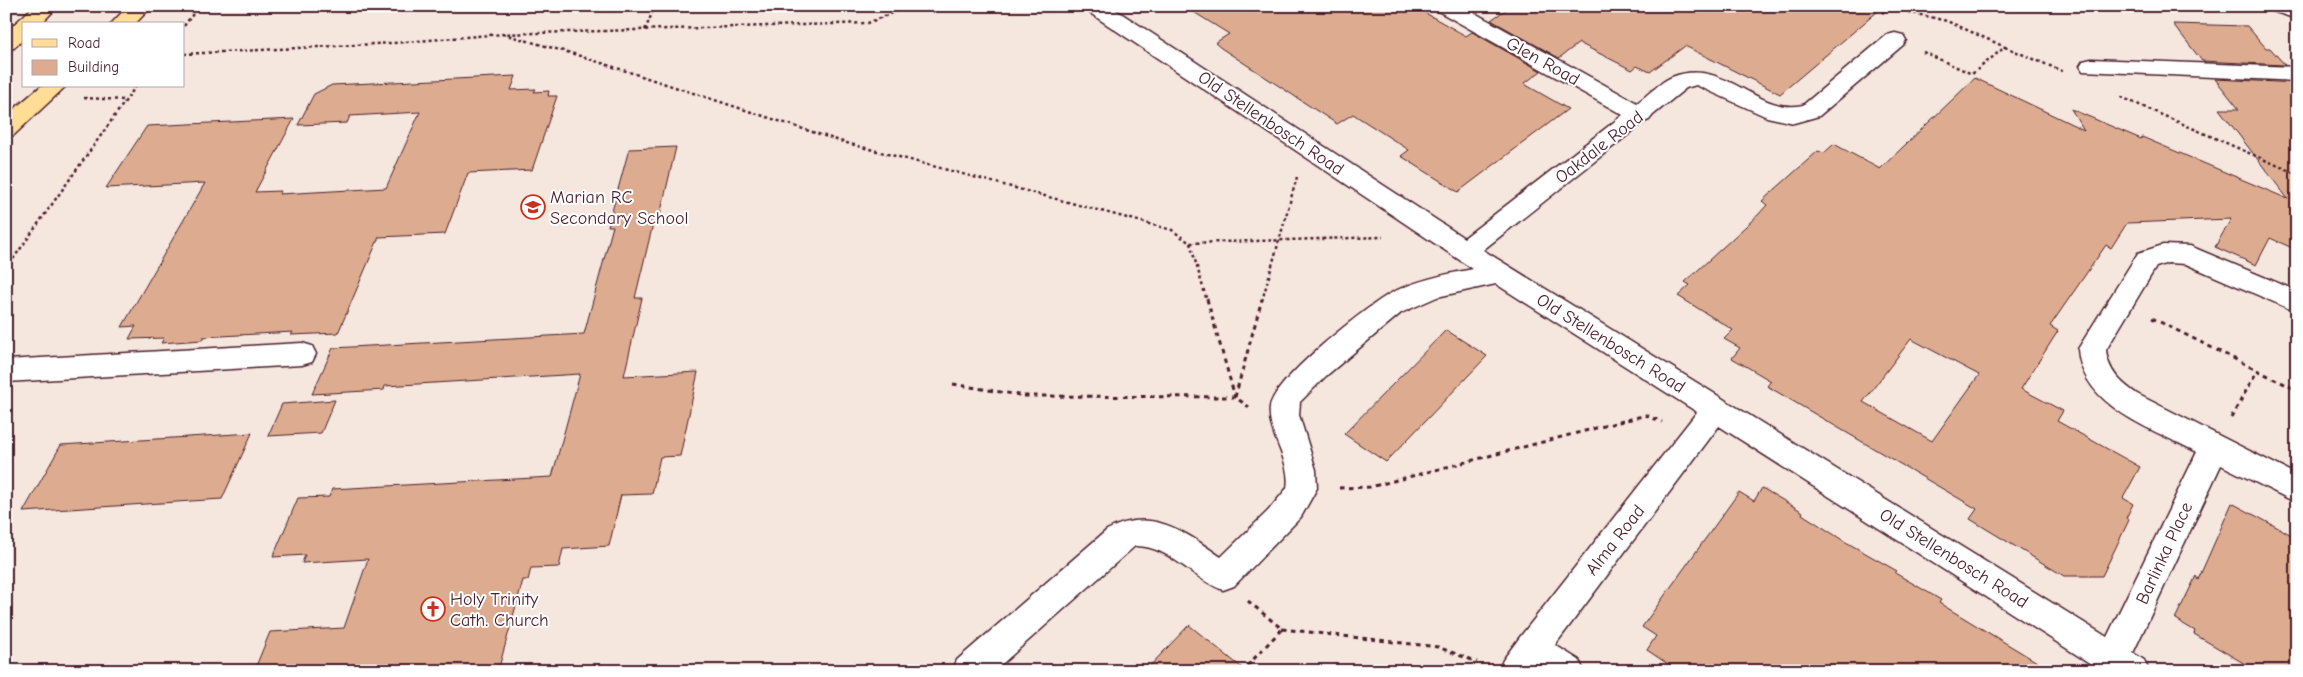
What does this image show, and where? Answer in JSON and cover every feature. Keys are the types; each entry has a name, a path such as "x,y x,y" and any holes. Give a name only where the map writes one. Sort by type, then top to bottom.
{"main road":[{"path":"30,22 47,6"},
{"path":"124,22 141,6"},
{"path":"6,43 22,30"},
{"path":"6,128 53,88"}],"street":[{"name":"Old Stellenbosch Road","path":"1095,6 1465,251 2123,665"},
{"name":"Glen Road","path":"1446,6 1641,115"},
{"path":"2280,6 2297,13"},
{"name":"Oakdale Road","path":"1465,251 1641,115 1678,83 1686,79 1696,78 1707,81 1778,112 1794,115 1810,111 1895,40"},
{"path":"2091,66 2297,74"},
{"path":"2297,302 2208,262 2172,252 2154,256 2147,260 2092,349 2092,362 2099,376 2110,390 2128,402 2297,490"},
{"path":"969,671 1118,540 1132,533 1150,533 1165,538 1223,576 1276,522 1302,489 1302,473 1284,405 1297,384 1391,306 1408,296 1428,288 1501,273"},
{"path":"6,371 302,354"},
{"name":"Alma Road","path":"1524,659 1716,409"},
{"name":"Barlinka Place","path":"2123,665 2214,447"},
{"path":"1524,659 1567,671"}],"path":[{"path":"185,25 199,6"},
{"path":"645,30 655,6"},
{"path":"185,54 503,34 868,23 909,6"},
{"path":"1893,6 1947,20 2005,47"},
{"path":"503,34 574,54 843,142 1172,230 1190,242 1386,237 1414,218"},
{"path":"6,269 134,88"},
{"path":"81,98 125,100"},
{"path":"1235,397 1281,240 1296,178 1323,158"},
{"path":"1190,242 1235,397 1248,407 1284,405"},
{"path":"2120,303 2297,390"},
{"path":"2214,447 2257,370"},
{"path":"953,384 1025,396 1235,397"},
{"path":"1302,489 1370,487 1646,415 1695,436"},
{"path":"1223,576 1251,604 1282,629 1438,647 1472,658 1484,667"},
{"path":"1250,671 1248,665 1282,629"}],"building":[{"path":"1184,6 1413,6 1466,36 1472,32 1541,71 1525,83 1526,85 1568,109 1458,192 1401,156 1409,150 1353,114 1337,124 1221,48 1215,43 1229,34"},
{"path":"1511,6 1884,6 1780,94 1685,46 1650,72 1637,66 1632,70 1579,43 1559,58 1491,20"},
{"path":"2173,24 2247,26 2266,48 2270,48 2285,65 2202,61"},
{"path":"516,76 511,90 536,89 534,92 549,91 548,96 557,96 532,170 468,173 445,234 379,237 338,333 291,335 293,332 203,337 202,340 161,343 164,338 129,339 136,326 122,327 205,183 106,188 147,126 294,119 255,192 281,191 279,194 386,188 420,112 350,116 347,123 298,125 314,94 332,85"},
{"path":"1975,78 2084,130 2071,109 2288,199 2219,109 2239,109 2215,79 2297,83 2297,250 2270,238 2256,265 2215,247 2231,219 2127,223 2111,248 2106,245 2050,326 2058,331 2021,389 2063,411 2057,421 2140,467 2123,498 2133,504 2126,518 2129,520 2102,576 2064,576 1970,519 1977,509 1767,386 1771,381 1732,358 1740,348 1724,339 1733,330 1678,296 1690,285 1685,282 1767,205 1762,201 1818,151 1824,153 1834,144 1880,169","holes":["1911,339 1979,375 1932,441 1863,402"]},
{"path":"676,147 658,224 653,224 635,298 642,298 624,376 698,372 680,456 660,457 652,494 621,495 609,546 563,549 559,567 531,568 528,580 523,580 498,671 254,671 270,632 344,628 368,559 302,563 305,555 273,557 298,498 329,497 332,489 552,477 580,374 385,386 384,390 312,394 333,348 584,334 613,226 608,226 629,149"},
{"path":"1446,330 1487,356 1386,462 1344,434"},
{"path":"335,400 321,433 268,436 282,404"},
{"path":"252,433 222,499 23,512 61,445"},
{"path":"1762,488 1803,512 1802,514 1844,541 1897,571 1895,573 1941,600 1939,603 2052,671 1678,671 1647,650 1656,636 1642,627 1739,492 1754,501"},
{"path":"2232,503 2297,538 2297,671 2257,671 2194,634 2195,631 2175,619 2196,576 2198,580"},
{"path":"1189,625 1246,671 1145,671"}],"place":[{"name":"Marian RC Secondary School","path":"533,207"},
{"name":"Holy Trinity Cath. Church","path":"433,609"}]}
